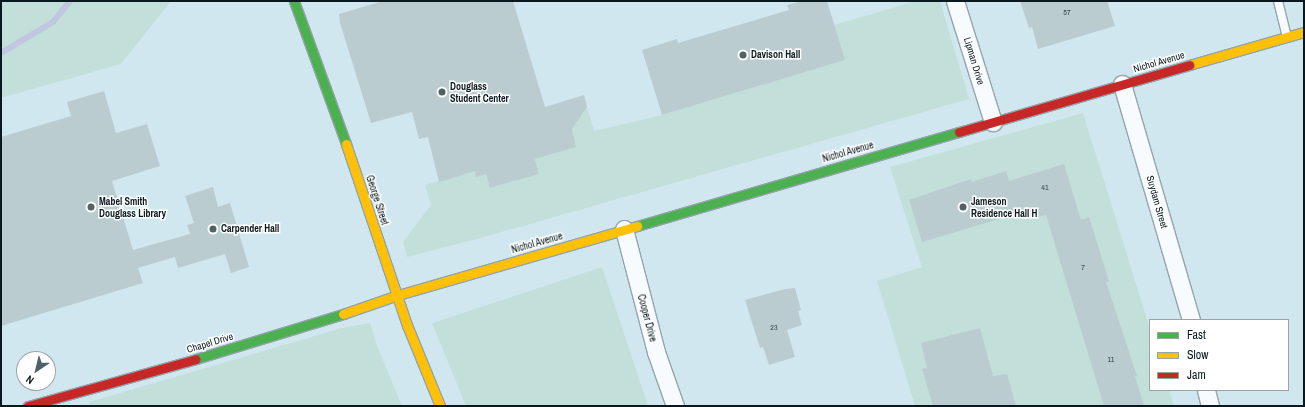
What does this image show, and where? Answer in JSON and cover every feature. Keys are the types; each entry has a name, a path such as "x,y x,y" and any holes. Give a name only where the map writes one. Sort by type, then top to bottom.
{"street":[{"name":"George Street","path":"294,1 345,140 407,324 440,406"},
{"name":"Lipman Drive","path":"955,1 993,122"},
{"name":"Nichol Avenue","path":"398,295 1304,32"},
{"name":"Suydam Street","path":"1122,84 1191,319"},
{"name":"Cooper Drive","path":"624,229 656,352 674,406"},
{"name":"Chapel Drive","path":"28,406 185,362 365,307 398,295"},
{"path":"1206,391 1210,406"}],"lane":[{"path":"1278,1 1287,36"}],"green space":[{"path":"1,1 171,1 121,64 1,98"},
{"path":"916,1 940,1 969,99 477,239 407,257 403,242 431,205 425,185 475,171 476,176 486,174 490,188 539,174 535,159 572,129 587,107 594,131 662,115 844,60 834,25"},
{"path":"1083,113 1149,326 1149,391 1169,391 1174,406 915,406 877,281 922,267 890,167"},
{"path":"602,267 648,406 466,406 432,323"},
{"path":"370,323 377,346 402,406 89,406 89,402 342,328"}],"building":[{"name":"Douglass Student Center","path":"383,1 513,1 545,107 584,95 587,107 572,129 576,147 535,159 539,174 490,188 486,174 476,177 475,171 439,182 428,137 419,139 412,112 371,123 340,23 339,14"},
{"name":"Davison Hall","path":"802,1 827,1 845,60 662,115 642,50 677,39 678,43 789,10 787,5"},
{"path":"1020,1 1107,1 1115,26 1038,49 1032,27 1029,28"},
{"name":"Mabel Smith Douglass Library","path":"104,91 116,133 147,124 160,166 112,181 133,250 190,234 187,225 194,223 185,196 213,187 218,207 230,203 249,267 231,273 225,254 178,268 175,257 138,268 143,283 1,326 1,137 71,116 67,102"},
{"path":"1064,164 1081,220 1089,217 1109,281 1106,282 1137,376 1135,376 1144,406 1104,406 1046,215 1035,218 1032,209 922,242 909,200 971,179 972,182 1006,171 1009,181"},
{"path":"795,288 801,310 798,311 802,325 787,330 795,357 769,365 763,347 760,348 745,300 785,289"},
{"path":"980,328 993,376 1007,374 1016,406 933,406 922,369 927,368 921,343"}],"waterway":[{"path":"1,53 53,22 70,1"}],"traffic: fast":[{"path":"294,1 346,144"},
{"path":"637,226 959,132"},
{"path":"196,359 343,314"}],"traffic: slow":[{"path":"1189,65 1304,32"},
{"path":"346,144 407,325 440,406"},
{"path":"343,314 398,295 637,226"}],"traffic: jam":[{"path":"959,132 1189,65"},
{"path":"28,406 196,359"}],"place":[{"name":"Davison Hall","path":"743,55"},
{"name":"Douglass Student Center","path":"442,92"},
{"name":"Mabel Smith Douglass Library","path":"91,207"},
{"name":"Jameson Residence Hall H","path":"963,207"},
{"name":"Carpender Hall","path":"213,229"}]}
